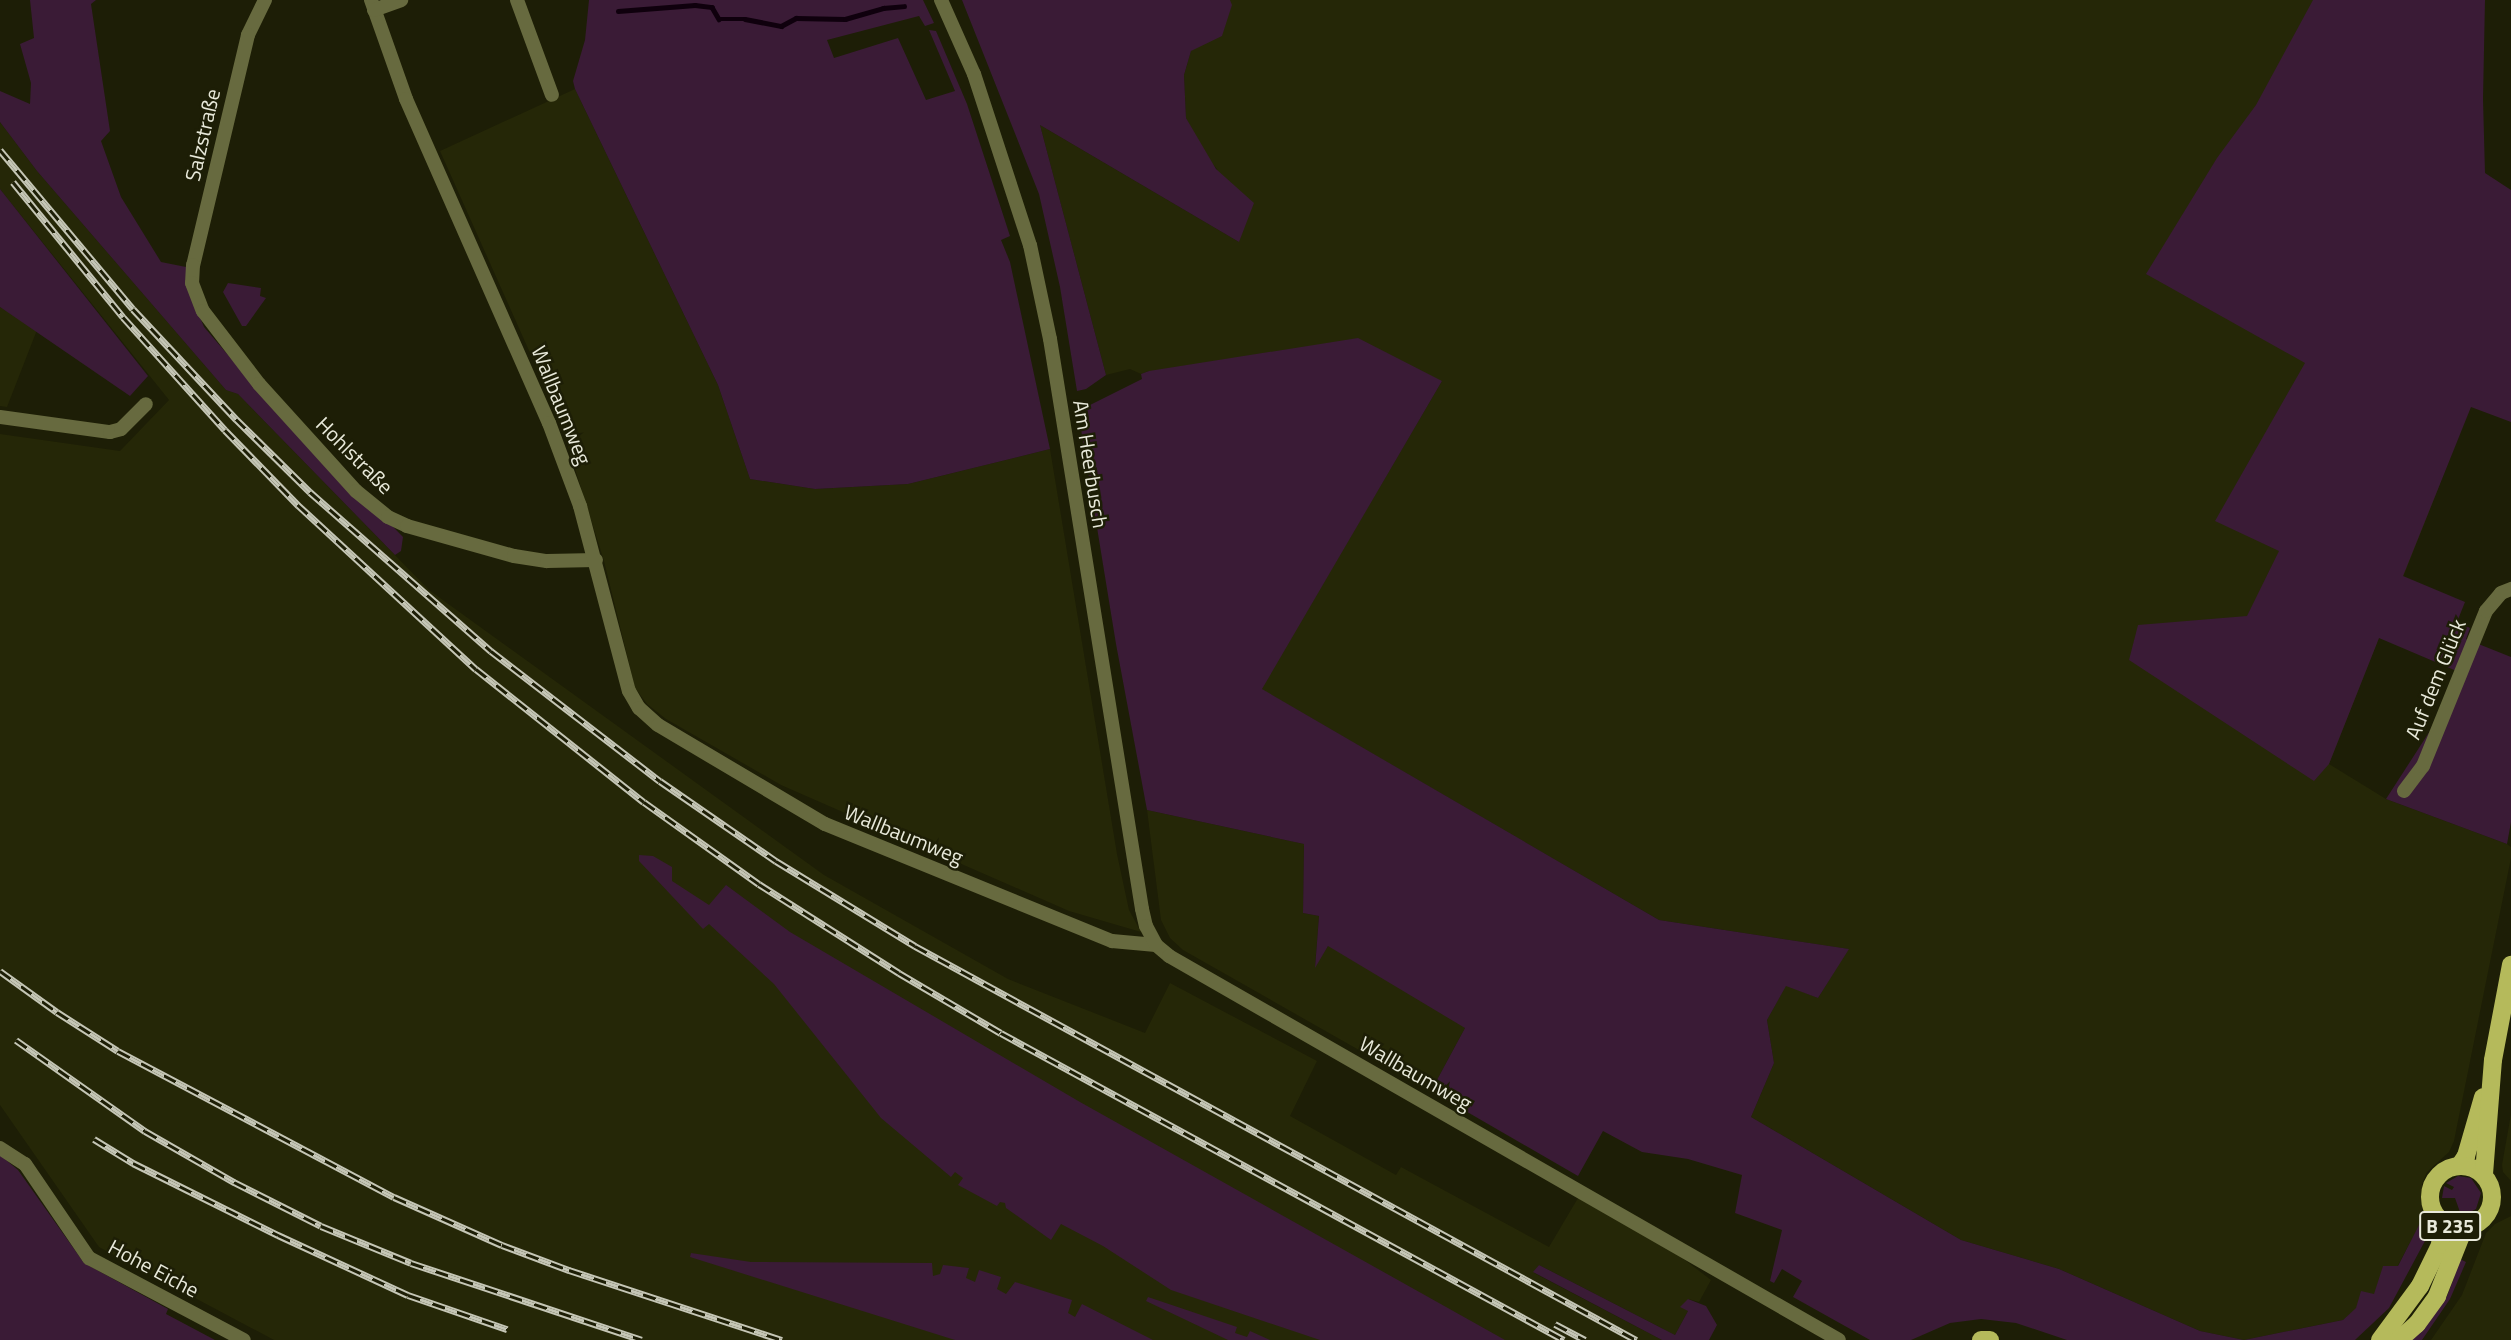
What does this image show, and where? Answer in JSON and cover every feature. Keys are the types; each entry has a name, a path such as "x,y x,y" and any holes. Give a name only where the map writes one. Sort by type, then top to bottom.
{"main road":[{"name":"B 235","path":"2493,1060 2484,1174 2493,1192 2490,1210 2479,1223 2464,1228 2443,1222 2431,1204 2432,1185 2443,1171 2460,1165 2471,1142 2493,1060 2511,965"},
{"path":"2460,1165 2473,1167 2484,1174"},
{"name":"B 235","path":"2379,1340 2420,1286 2440,1245 2443,1222"},
{"name":"B 235","path":"2399,1340 2417,1324 2437,1296 2464,1228"},
{"path":"1981,1340 1990,1340"}],"street":[{"name":"Salzstraße","path":"192,283 193,265 248,34 265,0"},
{"name":"Wallbaumweg","path":"401,0 373,5 423,142 549,423 580,506 629,691 639,708 658,725 825,824 1112,941 1156,945 1169,957 1691,1254 1826,1336 1839,1340"},
{"path":"517,0 552,95"},
{"name":"Am Heerbusch","path":"941,0 974,74 1030,245 1050,339 1142,909 1146,926 1156,945"},
{"name":"Hohlstraße","path":"192,283 203,311 259,384 356,491 388,517 407,526 499,553 547,561 596,560"},
{"path":"0,417 110,432 121,429 146,404"},
{"name":"Auf dem Glück","path":"2404,791 2423,766 2486,611 2501,593 2511,589"},
{"name":"Hohe Eiche","path":"0,1136 4,1149 24,1164 89,1258 244,1340"}],"shaded area":[{"path":"30,0 96,0 91,4 110,131 101,141 121,197 161,262 186,267 189,291 204,327 246,376 403,537 401,551 395,555 238,394 226,390 37,171 0,122 0,91 30,104 31,83 20,44 34,38"},
{"path":"589,0 923,0 934,23 925,26 919,16 827,40 834,58 898,38 926,100 955,91 929,30 936,31 967,104 1010,236 1001,240 1010,262 1050,449 908,484 815,489 750,479 718,385 575,89 573,81 585,40"},
{"path":"962,0 1230,0 1232,5 1222,36 1191,51 1184,75 1186,118 1216,169 1254,203 1239,242 1040,125 1106,375 1086,389 1077,391 1060,287 1039,194"},
{"path":"1222,0 2404,0 2440,484 2329,764 2386,799 2507,844 2511,847 2511,858 2454,1141 2449,1152 2427,1172 2422,1184 2423,1218 2429,1233 2426,1239 2421,1222 2397,1267 2374,1294 2343,1320 2244,1340 2200,1331 2059,1269 1961,1240 1751,1117 1774,1063 1767,1020 1786,985 1818,998 1848,949 1659,920 1261,689 1442,381 1149,371 1141,374 1130,369 1106,375 1040,125 1239,242 1217,169 1203,153 1186,118 1184,75 1191,51"},
{"path":"2313,0 2485,0 2485,173 2511,190 2511,422 2471,407 2403,576 2465,602 2457,622 2470,628 2466,639 2511,657 2511,822 2507,844 2386,799 2466,675 2379,638 2329,764 2314,781 2129,660 2138,625 2247,616 2279,551 2215,521 2305,363 2146,274 2217,158 2256,105"},
{"path":"575,89 718,385 750,479 815,489 908,484 1050,449 1117,854 1129,910 1141,932 1069,911 781,785 666,719 647,704 635,688 604,561 559,418 440,151"},
{"path":"0,122 37,171 226,390 238,394 429,590 824,875 1008,979 1145,1033 1170,983 1317,1061 1290,1116 1396,1175 1401,1167 1549,1247 1578,1198 1677,1254 1711,1280 1699,1302 1688,1299 1688,1311 1675,1335 1539,1265 1534,1273 1662,1340 274,1340 99,1247 0,1105 0,434 120,451 169,400 0,189"},
{"path":"0,189 148,376 130,396 0,307"},
{"path":"228,283 261,288 260,296 266,298 246,326 242,326 223,292"},
{"path":"0,307 37,330 7,407 0,406"},
{"path":"1358,338 1442,381 1262,689 1659,920 1849,949 1818,998 1786,986 1767,1020 1774,1063 1751,1117 1961,1240 2059,1269 2200,1331 2244,1340 2067,1340 2016,1323 1981,1319 1950,1323 1911,1340 1870,1340 1793,1297 1802,1281 1782,1269 1774,1283 1770,1281 1782,1230 1735,1213 1742,1175 1688,1159 1642,1152 1603,1131 1578,1176 1431,1091 1465,1028 1328,946 1315,968 1319,916 1303,913 1304,844 1147,810 1116,644 1078,411 1142,379 1141,374 1149,371"},
{"path":"1147,810 1304,844 1303,913 1319,916 1315,966 1328,946 1336,908 1465,1028 1431,1091 1183,950 1170,938 1161,920"},
{"path":"639,855 653,856 672,867 672,881 709,905 726,885 790,932 1080,1102 1505,1340 1320,1340 1171,1290 1103,1246 1061,1224 1051,1240 1006,1208 1005,1203 1000,1202 997,1206 958,1185 963,1178 955,1172 951,1177 881,1118 774,984 709,924 703,929 639,861"},
{"path":"2511,1114 2511,1181 2503,1172 2502,1165"},
{"path":"0,1155 18,1170 84,1263 168,1309 166,1314 215,1340 0,1340"},
{"path":"2458,1176 2471,1178 2481,1193 2476,1209 2464,1215 2461,1215 2455,1198 2442,1198 2444,1186 2452,1190 2454,1187 2446,1183"},
{"path":"2511,1216 2511,1340 2431,1340 2462,1295 2486,1233 2495,1224"},
{"path":"2421,1221 2426,1239 2389,1308 2355,1340 2244,1340 2343,1320 2356,1308 2361,1291 2374,1294 2383,1266 2398,1266"},
{"path":"691,1253 751,1262 932,1263 933,1276 940,1274 943,1265 969,1268 966,1278 975,1282 979,1270 1001,1277 997,1289 1006,1294 1015,1282 1072,1300 1068,1313 1075,1317 1082,1304 1153,1340 955,1340 690,1257"},
{"path":"2456,1257 2466,1262 2450,1299 2422,1340 2412,1340 2447,1296 2454,1278"},
{"path":"1539,1265 1675,1335 1688,1311 1680,1307 1688,1299 1706,1306 1717,1325 1709,1340 1662,1340 1533,1272"},
{"path":"1148,1297 1237,1327 1235,1333 1247,1337 1250,1331 1270,1340 1228,1340 1146,1301"}],"waterway":[{"path":"618,11 695,5 712,7 719,19 745,19 781,26 796,18 845,19 883,8 904,6"}],"railway":[{"path":"0,150 133,309 236,419 310,492 491,651 660,781 776,861 915,946 1636,1340"},
{"path":"13,182 123,317 225,430 298,505 476,669 644,802 759,884 899,973 1001,1033 1564,1340"},
{"path":"0,971 118,1051 394,1197 502,1245 569,1270 782,1340"},
{"path":"16,1040 145,1131 234,1182 321,1226 411,1263 642,1340"},
{"path":"94,1139 133,1163 278,1235 408,1295 507,1329"},
{"path":"1555,1324 1585,1340"}]}
